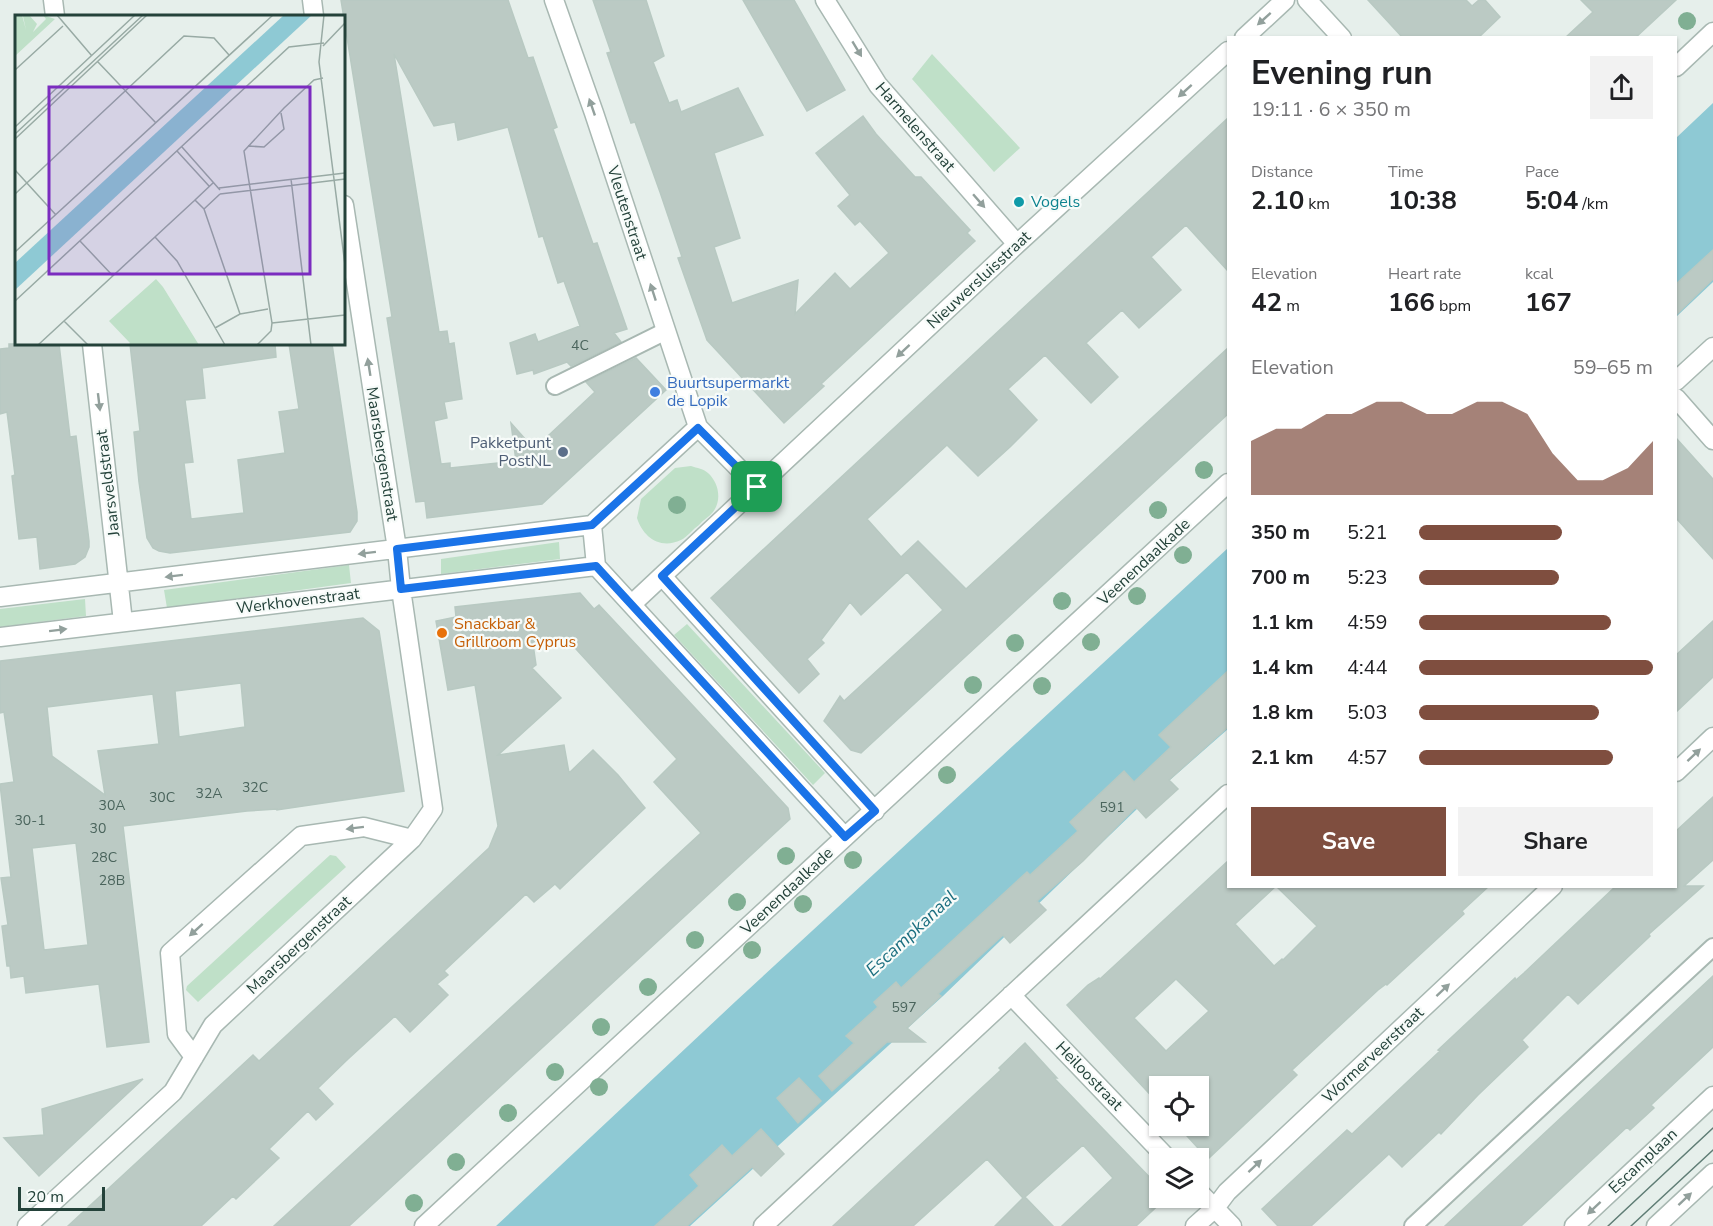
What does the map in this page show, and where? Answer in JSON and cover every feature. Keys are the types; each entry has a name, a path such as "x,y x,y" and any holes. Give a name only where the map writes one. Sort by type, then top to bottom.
{"street":[{"path":"53,0 55,15"},
{"path":"312,0 314,15"},
{"name":"Vleutenstraat","path":"554,0 594,113 698,428"},
{"name":"Harmelenstraat","path":"825,0 878,85 1017,244"},
{"path":"1246,36 1285,0"},
{"path":"1307,0 1340,36"},
{"path":"1677,65 1713,32"},
{"name":"Nieuwersluisstraat","path":"632,604 1017,244 1227,52"},
{"name":"Maarsbergenstraat","path":"27,1226 173,1092 213,1025 412,839 433,809 397,549 345,211"},
{"name":"Jaarsveldstraat","path":"92,345 123,622"},
{"path":"1677,380 1713,347"},
{"path":"1677,399 1713,440"},
{"path":"0,597 592,525 698,428 757,487"},
{"name":"Veenendaalkade","path":"424,1226 1227,484"},
{"path":"592,525 596,566 845,837"},
{"name":"Werkhovenstraat","path":"0,637 596,566"},
{"path":"662,576 875,811"},
{"path":"1677,771 1713,737"},
{"path":"763,1226 1227,795"},
{"path":"194,1057 177,1034 170,953 301,836 364,827 412,839"},
{"name":"Wormerveerstraat","path":"1195,1226 1215,1208 1227,1192 1551,888"},
{"name":"Heiloostraat","path":"1011,995 1157,1148"},
{"name":"Escamplaan","path":"1574,1226 1713,1096"},
{"path":"1656,1226 1713,1173"},
{"path":"1209,1202 1232,1226"}],"lane":[{"path":"555,386 666,330"},
{"path":"1413,1226 1713,947"}],"green space":[{"path":"932,54 1020,148 994,172 912,79"},
{"path":"691,466 712,477 718,492 716,507 681,540 666,543 653,540 643,531 637,518 641,499 675,468"},
{"path":"559,542 560,559 441,574 441,559"},
{"path":"349,565 351,583 167,608 164,590"},
{"path":"85,599 86,616 0,627 0,609"},
{"path":"687,624 825,773 813,785 674,635"},
{"path":"330,855 336,856 346,867 198,1002 186,990 187,986"}],"water":[{"path":"1713,103 1713,282 1677,316 1677,137"},
{"name":"Escampkanaal","path":"1227,549 1227,730 1138,808 943,996 690,1226 496,1226 736,1001"}],"building":[{"path":"341,0 508,0 528,58 533,57 557,127 553,129 593,244 597,243 627,329 614,333 621,342 571,366 567,362 534,374 533,370 517,374 510,343 535,334 538,342 580,326 564,281 558,283 543,236 539,237 508,127 458,140 455,122 434,126 394,54 439,332 447,331 449,344 454,343 462,399 444,402 447,418 434,421 441,464 450,463 450,468 516,461 511,423 534,449 595,392 586,382 636,358 666,390 542,504 427,518 425,501 416,502 387,318 392,317"},
{"path":"593,0 646,0 664,56 653,62 669,103 677,100 681,112 738,88 763,135 714,153 740,238 714,247 732,303 798,280 795,314 835,273 850,289 889,253 860,221 855,225 838,206 850,195 816,153 863,116 915,177 921,177 970,230 967,233 975,241 821,384 824,386 784,423 707,340 678,258 682,257 660,192 635,122 631,123 607,53 611,52"},
{"path":"743,0 794,0 845,90 807,111"},
{"path":"1368,0 1466,0 1472,6 1479,0 1485,0 1500,17 1480,36 1401,36"},
{"path":"1581,0 1676,0 1637,36 1567,36 1593,12"},
{"path":"1227,119 1227,270 1186,225 1151,257 1181,290 1139,328 1122,310 1086,343 1118,377 1091,403 1045,355 1008,389 1037,420 1010,447 978,476 947,445 867,519 901,557 918,541 966,589 1227,349 1227,415 861,753 851,750 824,721 840,696 844,701 943,610 907,572 861,615 850,602 821,640 824,643 807,659 819,674 799,693 711,598"},
{"path":"1713,250 1713,279 1677,314 1677,283"},
{"path":"9,344 59,345 70,437 76,436 89,541 85,557 75,564 40,569 37,537 19,539 12,476 15,475 7,412 0,414 0,349 9,348"},
{"path":"130,345 275,345 276,357 202,368 205,398 185,400 193,462 184,463 191,519 244,513 238,460 285,453 279,412 299,409 289,345 332,345 357,521 350,532 170,553 159,551 153,548 147,538 134,432 140,431"},
{"path":"1677,439 1713,479 1713,559 1677,519"},
{"path":"580,593 594,609 599,605 788,808 790,819 349,1226 274,1226 701,833 654,782 677,759 565,637 562,640 533,644 536,665 532,668 561,698 498,755 564,745 569,773 593,750 618,775 645,808 560,889 555,884 534,902 526,894 444,971 448,975 437,984 448,995 410,1032 395,1016 348,1059 318,1088 333,1104 316,1120 308,1111 269,1149 279,1158 236,1199 233,1196 201,1226 68,1226 253,1055 259,1061 489,848 498,826 475,685 448,690 436,621 456,617 455,607"},
{"path":"363,618 379,631 404,791 277,810 247,811 123,826 149,1042 107,1047 99,984 26,993 24,976 11,978 10,966 7,966 2,926 8,925 1,878 11,877 0,784 14,782 4,712 0,713 0,661","holes":["241,683 245,727 179,737 175,691","153,694 159,744 98,751 105,795 52,756 47,707","76,843 88,945 44,950 32,848"]},
{"path":"1713,621 1713,677 1677,711 1677,654"},
{"path":"1227,672 1227,728 1169,780 1178,789 1146,818 1136,807 1083,861 1037,901 1046,910 1010,943 1003,935 938,994 941,996 907,1028 925,1042 887,1042 832,1091 819,1076 854,1043 846,1036 878,1007 874,1002 896,982 901,988 1027,872 1030,875 1078,831 1070,822 1124,771 1134,782 1171,747 1159,735"},
{"path":"1713,797 1713,860 1684,886 1703,886 1649,934 1650,936 1578,1004 1568,994 1522,1040 1528,1047 1441,1134 1439,1132 1402,1167 1389,1154 1311,1226 1278,1226 1262,1209 1347,1130 1352,1134 1440,1051 1438,1050 1614,888 1677,888 1677,830"},
{"path":"1227,862 1227,888 1274,888 1235,924 1274,966 1317,926 1278,888 1487,888 1462,911 1464,914 1292,1070 1297,1075 1209,1158 1209,1148 1198,1148 1187,1136 1209,1136 1209,1076 1149,1076 1149,1093 1067,1005 1088,985 1100,979","holes":["1176,979 1209,1011 1166,1051 1134,1018"]},
{"path":"1713,976 1713,1047 1651,1105 1654,1108 1630,1130 1627,1127 1521,1226 1445,1226"},
{"path":"1025,1043 1057,1078 1054,1078 1149,1177 1149,1208 1155,1208 1136,1226 1062,1226 1113,1178 1083,1145 1025,1197 1053,1226 995,1226 1023,1198 987,1159 913,1226 833,1226 1001,1070 999,1068"},
{"path":"799,1078 821,1101 798,1123 777,1098"},
{"path":"143,1079 39,1176 4,1138 44,1135 42,1109"},
{"path":"761,1129 784,1154 761,1176 752,1167 687,1226 655,1226 699,1186 690,1175 722,1145 732,1156"}],"tram line":[{"path":"1608,1226 1713,1128"},
{"path":"1631,1226 1713,1150"}],"place":[{"name":"Vogels","path":"1019,202"},
{"name":"Buurtsupermarkt de Lopik","path":"655,392"},
{"name":"Pakketpunt PostNL","path":"563,452"},
{"name":"Snackbar & Grillroom Cyprus","path":"442,633"}],"route":[{"path":"698,428 757,487 662,576 875,811 845,837 596,566 401,589 397,549 592,525 698,428"}]}
